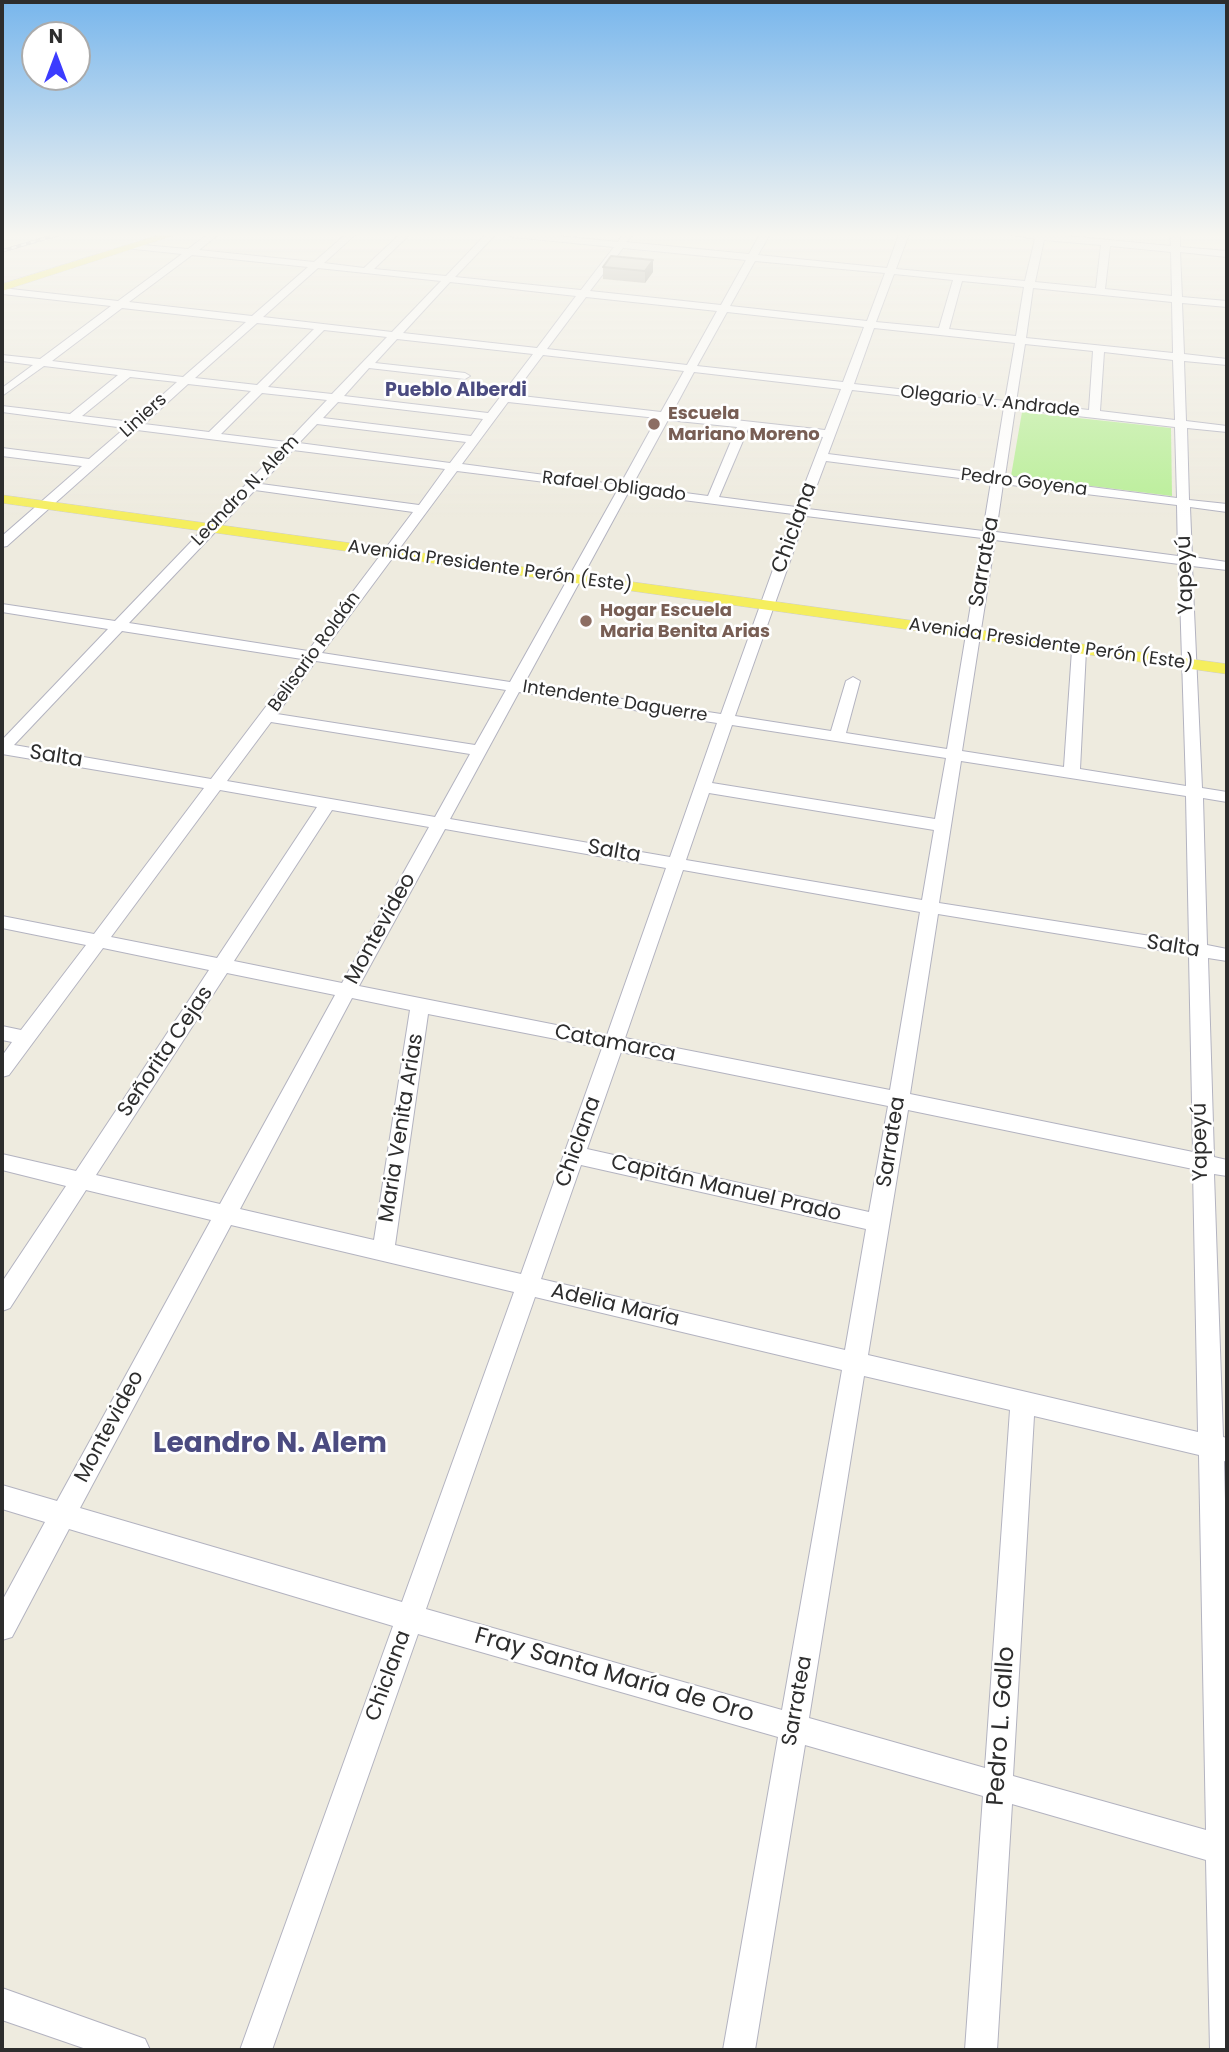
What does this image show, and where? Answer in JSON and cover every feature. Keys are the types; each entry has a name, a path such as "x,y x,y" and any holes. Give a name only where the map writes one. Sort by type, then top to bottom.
{"main road":[{"name":"Avenida Presidente Perón (Este)","path":"2,499 1227,669"}],"street":[{"path":"2,393 88,330"},
{"name":"Liniers","path":"2,543 241,330"},
{"path":"212,436 319,330"},
{"name":"Olegario V. Andrade","path":"357,330 1227,429"},
{"name":"Leandro N. Alem","path":"2,748 400,330"},
{"name":"Belisario Roldán","path":"2,1070 556,330"},
{"name":"Montevideo","path":"2,1627 347,990 712,330"},
{"name":"Chiclana","path":"256,2050 614,1043 766,605 866,330"},
{"path":"922,330 1227,362"},
{"name":"Sarratea","path":"739,2050 899,1100 971,635 990,535 1022,330"},
{"name":"Yapeyú","path":"1178,330 1191,664 1202,1163 1218,1448 1226,2050"},
{"path":"1094,414 1099,348"},
{"path":"2,358 492,417"},
{"path":"367,365 464,376"},
{"path":"72,418 128,373"},
{"path":"506,398 828,434"},
{"name":"Rafael Obligado","path":"2,409 1227,566"},
{"path":"314,420 475,440"},
{"path":"712,500 744,425"},
{"path":"2,452 90,463"},
{"name":"Pedro Goyena","path":"821,457 1227,508"},
{"path":"251,486 422,509"},
{"name":"Intendente Daguerre","path":"2,608 1227,797"},
{"path":"1072,773 1079,650"},
{"path":"837,737 852,681"},
{"path":"267,717 480,751"},
{"name":"Salta","path":"2,748 929,907 1227,955"},
{"path":"704,787 943,826"},
{"name":"Señorita Cejas","path":"2,1301 329,803"},
{"name":"Catamarca","path":"2,922 1227,1168"},
{"name":"Maria Venita Arias","path":"383,1251 420,1006"},
{"path":"2,1033 26,1038"},
{"name":"Capitán Manuel Prado","path":"574,1154 878,1223"},
{"name":"Adelia María","path":"2,1162 1218,1448"},
{"name":"Pedro L. Gallo","path":"981,2050 1023,1402"},
{"name":"Fray Santa María de Oro","path":"2,1497 410,1618 1224,1850"},
{"path":"2,2004 134,2050"}],"green space":[{"path":"1022,412 1171,428 1172,496 1011,476"}],"place":[{"name":"Escuela Mariano Moreno","path":"654,424"},
{"name":"Hogar Escuela Maria Benita Arias","path":"586,621"}],"district":[{"name":"Pueblo Alberdi","path":"456,391"},
{"name":"Leandro N. Alem","path":"270,1445"}]}
